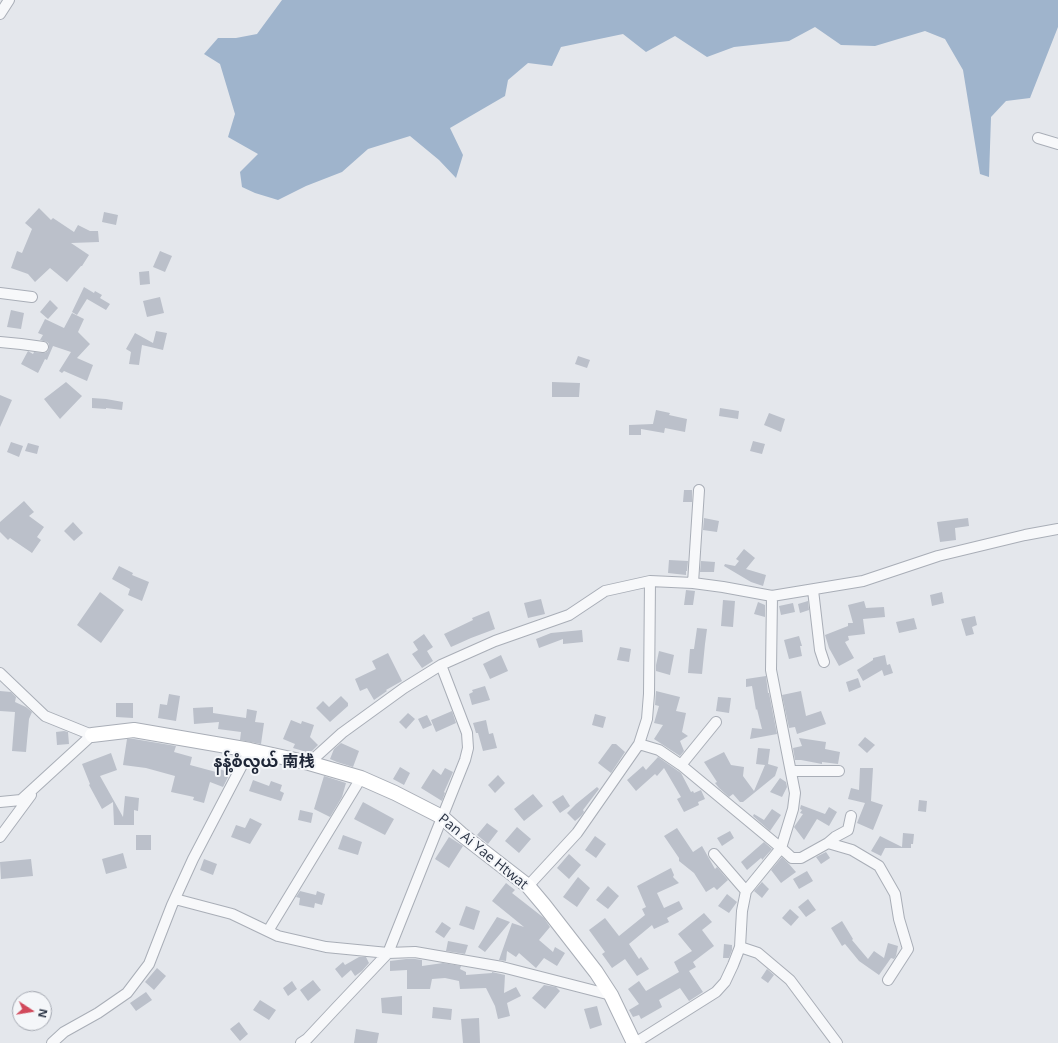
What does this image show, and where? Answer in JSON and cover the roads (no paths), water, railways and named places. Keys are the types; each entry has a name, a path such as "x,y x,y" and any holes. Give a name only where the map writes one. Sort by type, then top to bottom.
{"street":[{"path":"0,14 9,0"},
{"path":"1038,138 1058,144"},
{"path":"0,293 32,297"},
{"path":"0,342 43,347"},
{"path":"692,583 699,490"},
{"path":"309,763 342,733 404,688 442,665 495,641 569,614 605,591 650,581 692,583 772,596 863,581 938,556 1025,535 1058,529"},
{"path":"528,886 577,833 639,744 647,719 649,694 650,581"},
{"path":"813,590 820,650 824,662"},
{"path":"634,1043 716,992 725,982 740,947 742,911 746,891 781,848 793,809 795,793 771,670 772,596"},
{"path":"301,1043 308,1039 388,953 465,760 468,748 467,733 442,665"},
{"path":"0,672 45,716 92,735 21,800 0,802"},
{"path":"681,765 716,722"},
{"name":"Pan Ai Yae Htwat","path":"92,735 134,730 250,750 309,763 361,778 395,793 442,817 528,886 596,972 611,995 634,1043"},
{"path":"639,744 659,750 681,765 792,858 801,858 828,843 835,836 848,830 852,816"},
{"path":"52,1043 64,1032 98,1014 127,993 149,964 193,859 250,750"},
{"path":"791,771 839,771"},
{"path":"268,931 361,778"},
{"path":"0,837 40,782"},
{"path":"828,843 852,850 879,866 895,894 899,919 908,949 888,980"},
{"path":"714,854 746,891"},
{"path":"175,899 232,914 278,936 326,947 388,953 416,952 502,967 611,995"},
{"path":"740,947 758,953 790,980 837,1043"}],"water":[{"path":"282,0 1058,0 1058,27 1030,98 1006,101 991,117 989,177 980,174 963,70 945,39 925,31 875,46 841,45 815,27 789,41 734,47 707,57 675,36 646,52 623,34 561,47 552,66 528,63 508,80 505,96 450,128 463,155 456,178 439,160 410,136 368,149 342,172 306,186 278,200 255,193 242,187 240,172 258,154 228,137 235,114 220,64 204,54 218,38 236,38 257,34"}],"district":[{"name":"နန့်စံလွယ် 南栈","path":"264,762"}]}
